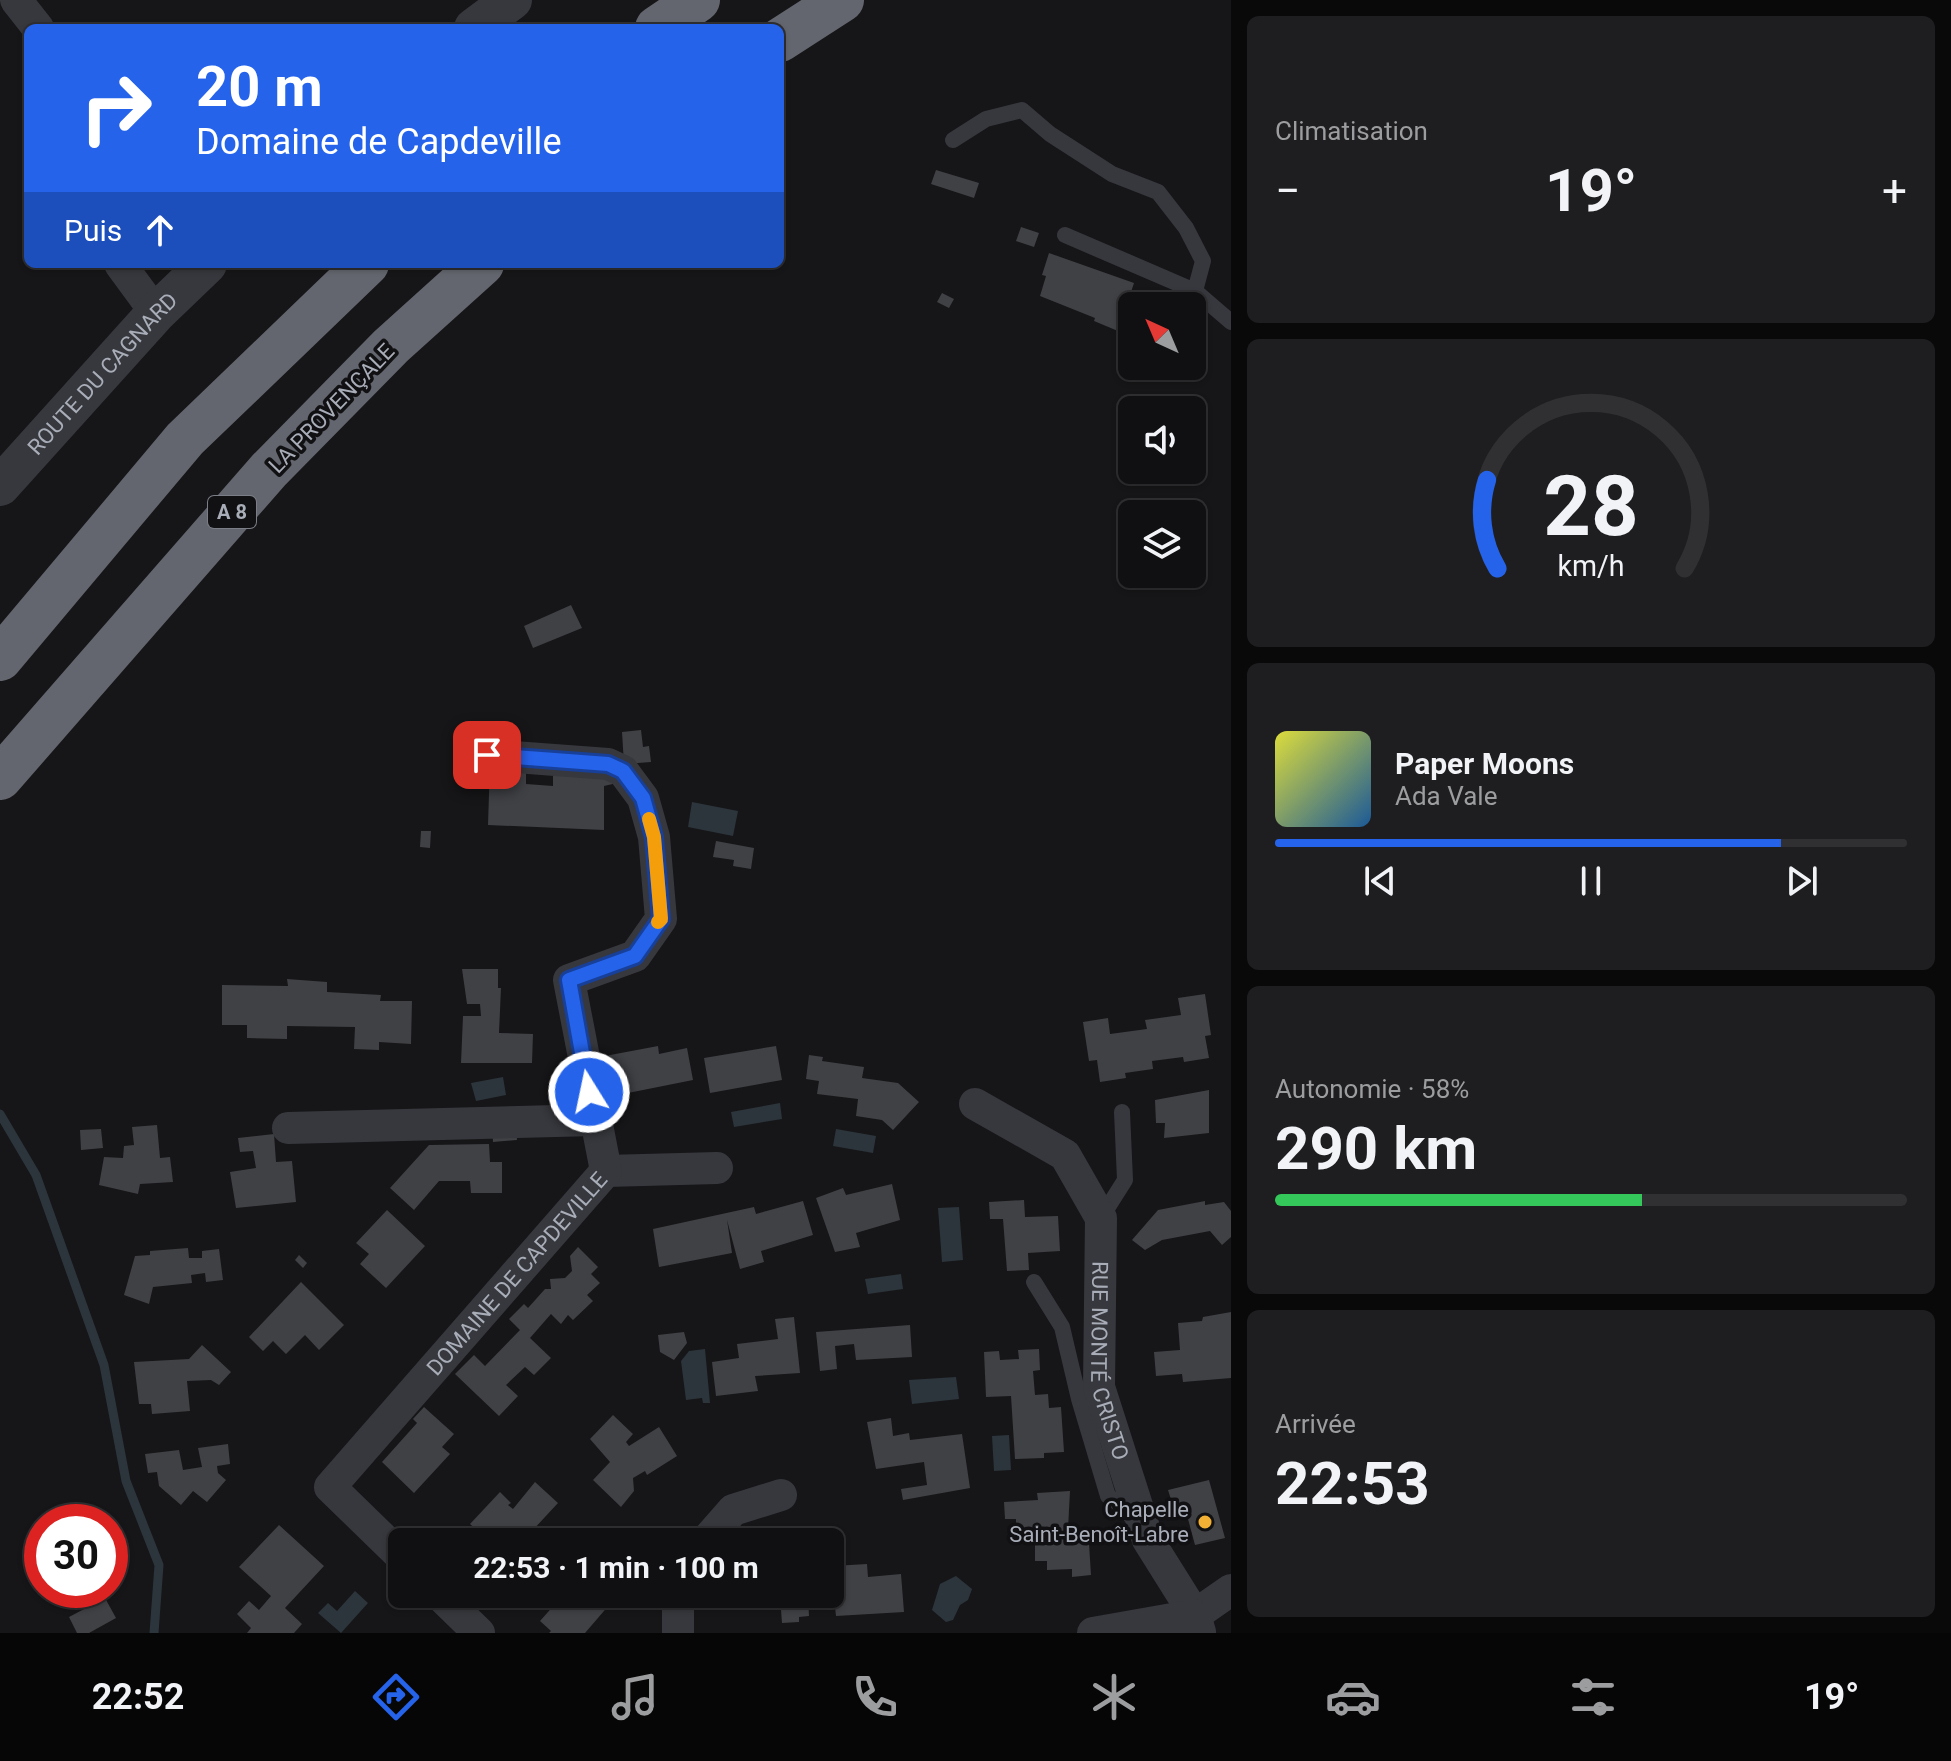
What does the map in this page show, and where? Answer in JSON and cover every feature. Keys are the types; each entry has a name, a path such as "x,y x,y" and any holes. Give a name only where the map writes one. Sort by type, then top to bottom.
{"highway":[{"path":"663,24 698,0"},
{"path":"784,37 842,0"},
{"path":"0,659 185,439 363,268"},
{"name":"LA PROVENÇALE","path":"0,778 269,470 391,346 478,268"}],"street":[{"path":"16,0 35,24"},
{"path":"479,24 512,0"},
{"path":"123,268 156,313"},
{"name":"ROUTE DU CAGNARD","path":"0,486 156,313 203,268"},
{"name":"DOMAINE DE CAPDEVILLE","path":"388,1543 330,1487 606,1171 569,980 635,956 661,919 654,837 643,798 623,771 608,764 487,755"},
{"path":"975,1104 1065,1155 1101,1218"},
{"path":"288,1128 594,1120"},
{"path":"606,1171 717,1168"},
{"name":"RUE MONTÉ CRISTO","path":"1101,1218 1099,1387 1148,1540 1198,1624"},
{"path":"717,1528 733,1510 781,1495"},
{"path":"1093,1633 1198,1624 1231,1590"},
{"path":"453,1608 479,1633"},
{"path":"678,1608 678,1633"}],"lane":[{"path":"953,140 986,119 1022,110 1050,134 1112,174 1158,192 1186,228 1203,261 1195,291"},
{"path":"1065,235 1195,291 1231,322"},
{"path":"1101,1218 1125,1180 1122,1112"},
{"path":"1034,1282 1062,1327 1079,1399 1108,1496 1125,1508 1148,1540"}],"shaded area":[{"path":"692,802 738,811 733,836 688,827"},
{"path":"503,1077 506,1095 476,1101 471,1083"},
{"path":"780,1103 782,1119 734,1127 731,1112"},
{"path":"836,1129 876,1136 873,1153 833,1146"},
{"path":"959,1207 963,1260 942,1262 938,1208"},
{"path":"901,1274 903,1289 868,1294 865,1279"},
{"path":"705,1349 710,1403 703,1403 702,1398 686,1400 681,1361 689,1351"},
{"path":"956,1377 959,1399 912,1404 909,1380"},
{"path":"1009,1435 1011,1470 994,1471 992,1436"},
{"path":"956,1576 972,1589 953,1620 946,1622 932,1610 940,1584"},
{"path":"355,1591 368,1603 341,1633 318,1613 328,1603 337,1611"}],"building":[{"path":"936,170 979,183 974,198 931,184"},
{"path":"1021,227 1039,233 1034,247 1016,241"},
{"path":"1049,253 1134,283 1131,292 1118,292 1118,331 1094,321 1095,318 1040,296 1046,276 1042,275"},
{"path":"942,293 954,299 949,308 937,302"},
{"path":"571,605 582,628 533,648 524,626"},
{"path":"641,730 643,747 649,746 651,762 624,764 622,732"},
{"path":"490,762 526,763 526,784 553,786 553,776 607,776 617,783 604,786 604,830 488,825"},
{"path":"421,831 431,831 430,848 420,847"},
{"path":"716,841 754,848 751,869 733,866 734,860 713,857"},
{"path":"462,969 498,969 498,988 501,988 499,1033 533,1034 532,1063 461,1063 463,1016 481,1016 480,1004 467,1004"},
{"path":"287,979 327,982 327,992 381,995 380,1001 412,1001 411,1044 379,1042 379,1050 354,1049 355,1027 287,1026 287,1039 247,1038 247,1025 222,1025 222,985 288,986"},
{"path":"1205,994 1211,1035 1205,1036 1209,1058 1184,1062 1183,1057 1152,1061 1153,1069 1125,1073 1126,1078 1100,1082 1097,1060 1089,1061 1083,1022 1108,1018 1110,1034 1147,1029 1145,1020 1181,1015 1178,998"},
{"path":"658,1046 659,1054 687,1048 693,1080 613,1096 605,1056"},
{"path":"776,1046 782,1080 710,1093 704,1058"},
{"path":"809,1055 823,1057 822,1061 864,1067 862,1078 898,1083 919,1102 893,1130 882,1120 856,1116 858,1099 817,1094 819,1081 806,1079"},
{"path":"1209,1090 1209,1133 1164,1138 1165,1123 1156,1123 1155,1100"},
{"path":"157,1125 160,1158 170,1157 173,1182 140,1184 138,1194 99,1185 104,1157 123,1158 124,1146 134,1145 132,1127"},
{"path":"492,1127 516,1127 517,1140 493,1142"},
{"path":"101,1129 103,1148 81,1150 80,1130"},
{"path":"274,1134 276,1162 292,1161 296,1202 236,1208 230,1172 256,1168 253,1151 240,1152 238,1138"},
{"path":"489,1144 490,1162 502,1162 502,1193 471,1193 470,1181 439,1181 414,1210 390,1188 429,1145"},
{"path":"892,1184 900,1220 856,1233 860,1247 835,1252 816,1198 843,1188 846,1195"},
{"path":"1024,1200 1025,1217 1058,1216 1060,1251 1028,1253 1029,1270 1007,1271 1003,1219 990,1219 989,1202"},
{"path":"803,1201 813,1235 761,1251 764,1262 740,1269 727,1220 732,1253 659,1267 653,1229 754,1207 756,1214"},
{"path":"1205,1201 1205,1205 1224,1202 1231,1211 1231,1237 1222,1245 1210,1231 1162,1240 1145,1250 1132,1240 1158,1210"},
{"path":"387,1210 425,1246 386,1288 360,1264 369,1254 356,1243"},
{"path":"578,1247 598,1267 591,1274 600,1283 587,1295 593,1301 573,1320 568,1315 561,1324 551,1314 530,1338 551,1358 534,1375 525,1367 506,1385 518,1396 499,1416 455,1374 474,1355 485,1366 520,1330 509,1319 524,1304 528,1308 545,1289 551,1289 550,1279 565,1278 572,1271 570,1256"},
{"path":"188,1248 189,1258 202,1258 202,1251 219,1249 223,1280 206,1282 205,1273 191,1275 192,1283 153,1287 149,1304 124,1295 135,1256 150,1255 150,1251"},
{"path":"299,1255 307,1263 303,1268 295,1260"},
{"path":"301,1282 344,1325 319,1350 305,1335 286,1354 273,1341 263,1351 249,1337"},
{"path":"1231,1312 1231,1378 1183,1382 1182,1374 1156,1376 1154,1352 1180,1350 1178,1323 1202,1321 1203,1317"},
{"path":"794,1317 800,1373 755,1376 758,1391 716,1396 712,1362 739,1358 737,1344 778,1339 775,1319"},
{"path":"910,1325 912,1357 856,1360 854,1344 835,1346 837,1369 820,1371 816,1332"},
{"path":"684,1332 687,1343 674,1360 660,1352 658,1335"},
{"path":"202,1345 231,1372 219,1385 211,1380 187,1381 190,1411 152,1414 151,1404 139,1404 134,1362 189,1359"},
{"path":"1039,1349 1040,1370 1033,1371 1035,1395 1048,1394 1049,1408 1061,1407 1064,1452 1044,1453 1044,1458 1015,1459 1011,1396 986,1397 984,1352 999,1351 1000,1360 1019,1359 1018,1350"},
{"path":"424,1407 454,1434 442,1447 450,1454 414,1493 382,1462 417,1423 413,1419"},
{"path":"613,1415 633,1434 626,1442 629,1446 659,1427 677,1456 647,1475 645,1471 633,1478 634,1491 621,1507 593,1480 610,1462 590,1439"},
{"path":"891,1418 893,1436 909,1433 910,1440 962,1434 970,1488 903,1500 901,1489 927,1485 924,1462 876,1469 867,1422"},
{"path":"228,1444 230,1464 217,1466 218,1473 226,1480 207,1502 193,1491 181,1505 159,1486 157,1472 148,1473 145,1454 179,1450 183,1470 202,1467 198,1448"},
{"name":"Chapelle Saint-Benoît-Labre","path":"1209,1480 1225,1538 1195,1545 1184,1504 1173,1506 1168,1490"},
{"path":"535,1482 558,1503 535,1528 474,1528 470,1524 500,1492 513,1509"},
{"path":"1070,1491 1068,1529 1088,1528 1091,1575 1072,1577 1072,1569 1047,1570 1047,1561 1035,1561 1035,1531 1016,1532 1016,1519 1005,1519 1004,1502 1038,1500 1037,1493"},
{"path":"279,1525 324,1566 285,1608 302,1624 294,1633 247,1633 251,1628 237,1614 249,1601 259,1610 271,1596 239,1567"},
{"path":"867,1564 868,1577 901,1574 904,1612 836,1616 835,1608 844,1608 844,1565"},
{"path":"86,1608 110,1608 116,1618 89,1633 77,1633 69,1617"},
{"path":"552,1608 607,1608 585,1633 549,1633 551,1631 540,1621"},
{"path":"809,1608 809,1616 799,1617 799,1622 782,1623 781,1610 752,1609"}],"waterway":[{"path":"0,1114 36,1175 104,1365 126,1481 159,1565 154,1633"}],"slow traffic":[{"path":"649,819 654,837 661,919 658,922"}],"place":[{"name":"Chapelle Saint-Benoît-Labre","path":"1205,1522"}],"route":[{"path":"487,755 608,764 623,771 643,798 654,837 661,919 635,956 569,980 589,1092"}]}
